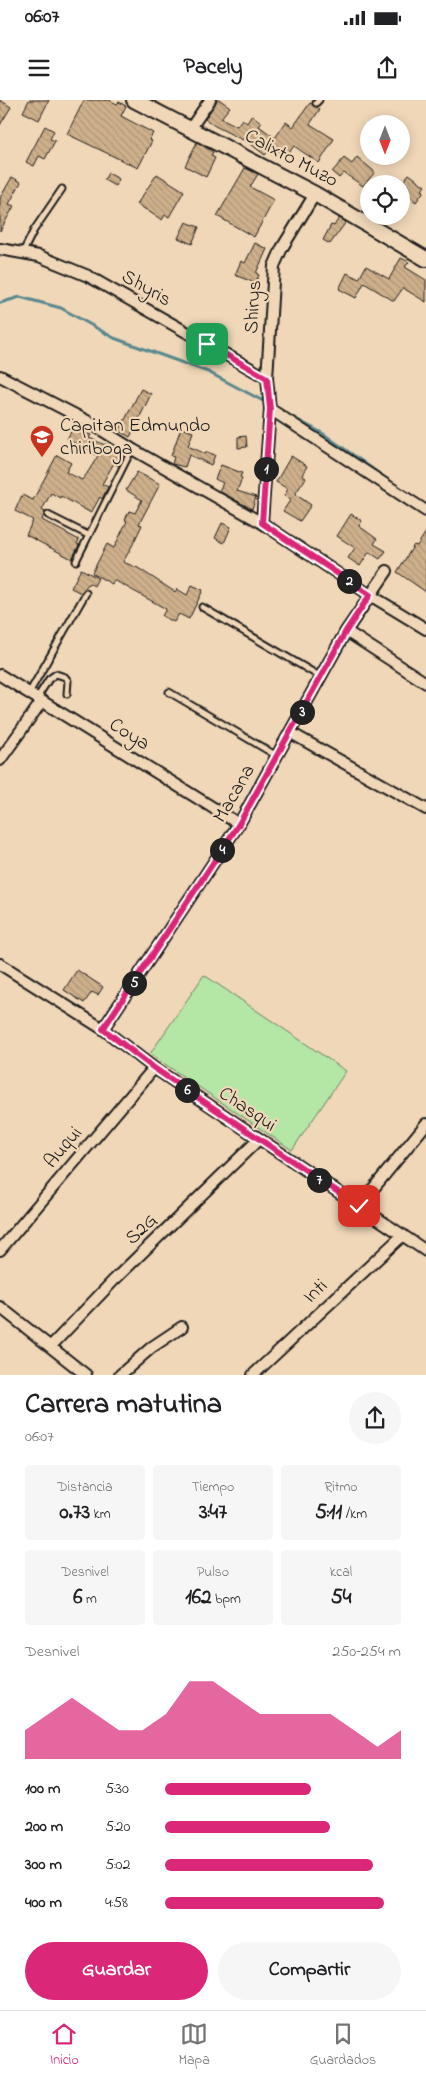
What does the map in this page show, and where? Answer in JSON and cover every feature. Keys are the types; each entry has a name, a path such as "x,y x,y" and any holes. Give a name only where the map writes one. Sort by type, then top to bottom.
{"street":[{"name":"Calixto Muzo","path":"134,100 154,107 190,129 315,194 426,259"},
{"path":"190,129 210,100"},
{"name":"Shirys","path":"262,523 270,409 267,378 274,266 282,248 315,194"},
{"name":"Shyris","path":"0,249 23,252 88,276 267,378"},
{"path":"0,376 87,421 132,449 262,523 370,595 426,629"},
{"path":"270,409 426,511"},
{"name":"Macana","path":"103,1029 239,824 291,734 346,631 387,571"},
{"path":"346,631 426,683"},
{"name":"Coya","path":"0,675 239,824"},
{"path":"0,760 36,698"},
{"path":"291,734 426,809"},
{"name":"Chasqui","path":"0,964 103,1029 154,1068 426,1251"},
{"name":"Auqui","path":"0,1250 154,1068"},
{"path":"359,1206 426,1124"},
{"name":"S2G","path":"51,1346 114,1280 259,1140"},
{"name":"Inti","path":"253,1375 403,1235"},
{"path":"0,1307 86,1375"},
{"path":"120,1375 152,1348 182,1327"}],"lane":[{"path":"23,252 34,230 62,189"},
{"path":"76,561 132,449"},
{"path":"48,515 88,535"},
{"path":"36,698 86,593"},
{"path":"202,607 321,677"},
{"path":"36,698 49,679 56,674 68,680 67,694"},
{"path":"169,692 278,756"}],"green space":[{"path":"204,975 346,1071 292,1150 150,1054"}],"building":[{"path":"0,100 11,107 0,125"},
{"path":"29,100 49,100 39,120 23,112"},
{"path":"84,100 109,100 117,104 119,102 126,106 121,116 153,133 149,140 152,141 138,168 67,134"},
{"path":"217,100 230,107 221,118 237,126 242,119 247,123 252,115 262,123 259,126 275,138 286,122 293,127 310,103 320,109 310,124 334,139 319,163 294,146 286,157 272,147 265,155 244,139 215,126 205,119"},
{"path":"45,126 54,131 50,139 55,141 45,159 39,156 34,166 26,162"},
{"path":"197,142 213,152 211,156 215,158 206,177 185,166"},
{"path":"357,157 360,160 360,165 367,165 375,172 372,175 360,175 360,184 344,173 339,178 332,172 344,158 352,164"},
{"path":"245,168 258,174 250,187 274,200 254,237 217,216"},
{"path":"108,173 119,179 115,186 104,180"},
{"path":"157,174 184,191 169,217 165,215 162,220 137,204"},
{"path":"409,174 425,186 422,190 424,191 416,202 410,198 410,175"},
{"path":"12,177 21,182 9,204 14,206 0,231 0,198"},
{"path":"339,218 346,222 330,244 323,240 331,225 334,226"},
{"path":"186,222 199,227 192,244 178,238"},
{"path":"255,243 267,249 256,273 259,275 255,283 235,275 241,261 245,263"},
{"path":"401,258 409,262 405,267 426,280 426,302 403,288 394,301 364,283 356,298 339,289 347,273 359,279 366,266 389,279"},
{"path":"141,389 151,394 130,437 119,431"},
{"path":"73,428 91,435 89,438 125,453 118,466 114,463 102,484 108,487 102,499 100,497 91,513 61,496 60,498 51,493 42,510 45,512 42,520 79,540 77,544 79,545 72,559 26,535 33,520 15,511 22,495 33,500 57,455 71,463 66,472 82,480 86,475 98,456 67,439"},
{"path":"181,428 193,432 188,446 206,454 207,452 215,455 211,465 189,455 185,467 172,464 174,457 171,456"},
{"path":"246,436 247,447 238,448 238,437"},
{"path":"291,456 307,466 302,475 306,478 295,494 311,505 300,521 283,511 291,499 284,496 288,489 276,482"},
{"path":"221,465 242,473 237,491 256,497 252,509 219,491 223,483 215,479"},
{"path":"137,472 160,484 139,524 142,525 123,562 138,568 175,592 177,589 187,595 192,585 203,590 189,619 179,614 174,622 162,616 166,609 114,580 112,584 92,573 107,544 114,548 127,521 125,520 129,511 135,513 142,500 126,490"},
{"path":"351,514 362,521 359,526 377,539 374,544 386,551 380,559 369,552 360,566 348,558 355,548 337,536"},
{"path":"222,523 231,527 224,543 215,538"},
{"path":"426,532 426,592 397,572 414,545 417,546"},
{"path":"81,569 98,578 94,586 89,583 81,593 71,588"},
{"path":"77,970 103,987 98,995 92,992 84,1003 64,990"}],"waterway":[{"path":"0,303 20,297 61,308 114,338 208,372 267,403"},
{"path":"285,413 322,433 391,482"}],"place":[{"name":"Capitan Edmundo chiriboga","path":"42,458"}],"route":[{"path":"207,344 267,378 270,409 262,523 370,595 346,631 291,734 239,824 103,1029 154,1068 359,1206"}]}
